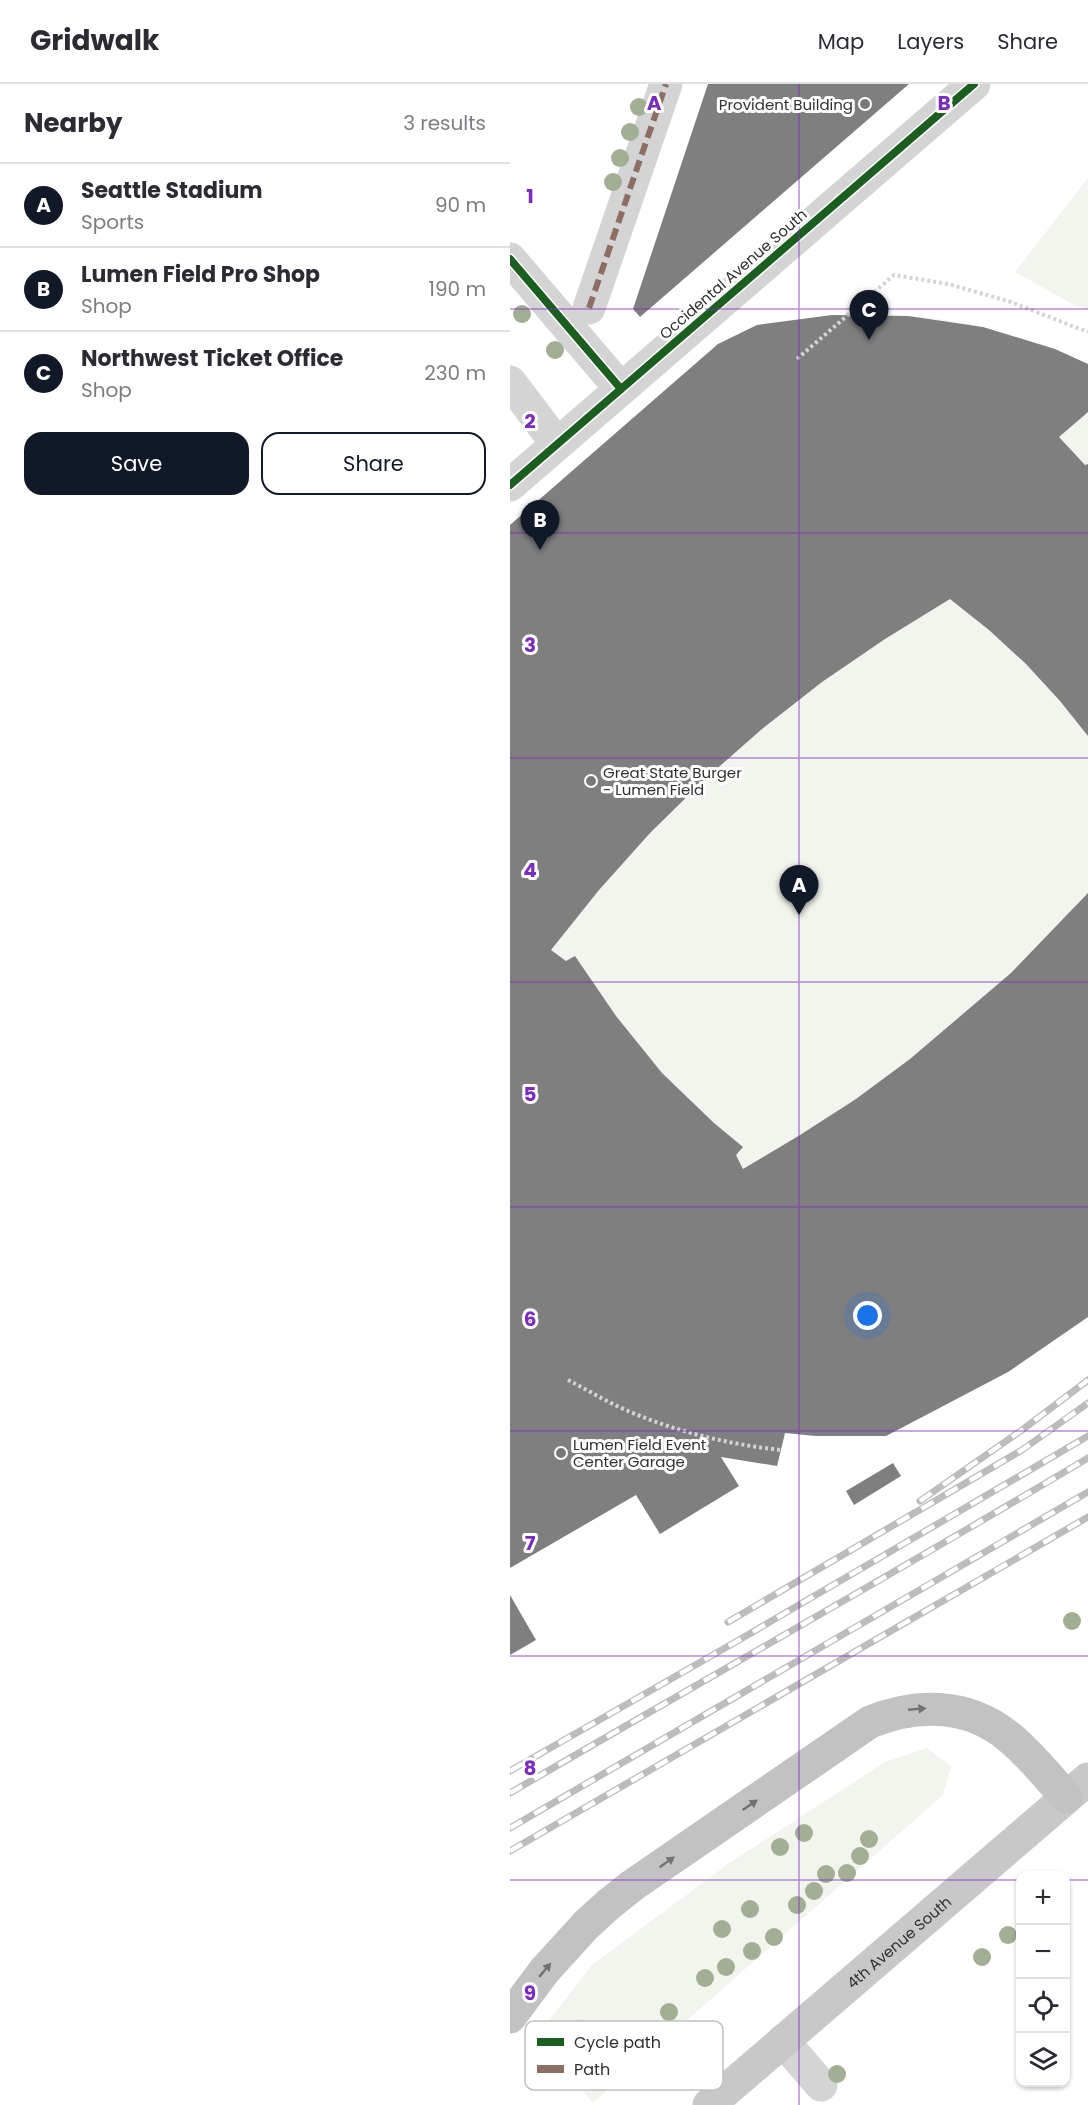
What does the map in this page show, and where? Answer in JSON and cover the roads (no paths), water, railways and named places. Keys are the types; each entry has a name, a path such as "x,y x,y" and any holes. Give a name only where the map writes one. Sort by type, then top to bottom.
{"highway":[{"path":"510,2017 565,1947 586,1925 633,1885 870,1722 889,1714 931,1708 951,1710 972,1716 991,1724 1077,1788"}],"main road":[{"name":"4th Avenue South","path":"709,2105 1077,1788"}],"street":[{"path":"589,308 666,84"},
{"name":"Occidental Avenue South","path":"510,485 974,84"},
{"path":"510,259 621,389"},
{"path":"510,382 557,444"},
{"path":"783,2041 821,2085"}],"railway":[{"path":"920,1501 1022,1430 1088,1380"},
{"path":"728,1622 1022,1450 1088,1403"},
{"path":"510,1771 1088,1436"},
{"path":"510,1793 1088,1458"},
{"path":"510,1828 1088,1492"},
{"path":"510,1851 1088,1517"}],"place":[{"name":"Provident Building","path":"865,104"},
{"name":"Northwest Ticket Office","path":"869,340"},
{"name":"Lumen Field Pro Shop","path":"540,550"},
{"name":"Great State Burger - Lumen Field","path":"591,781"},
{"name":"Seattle Stadium","path":"799,915"},
{"name":"Lumen Field Event Center Garage","path":"561,1453"}]}
